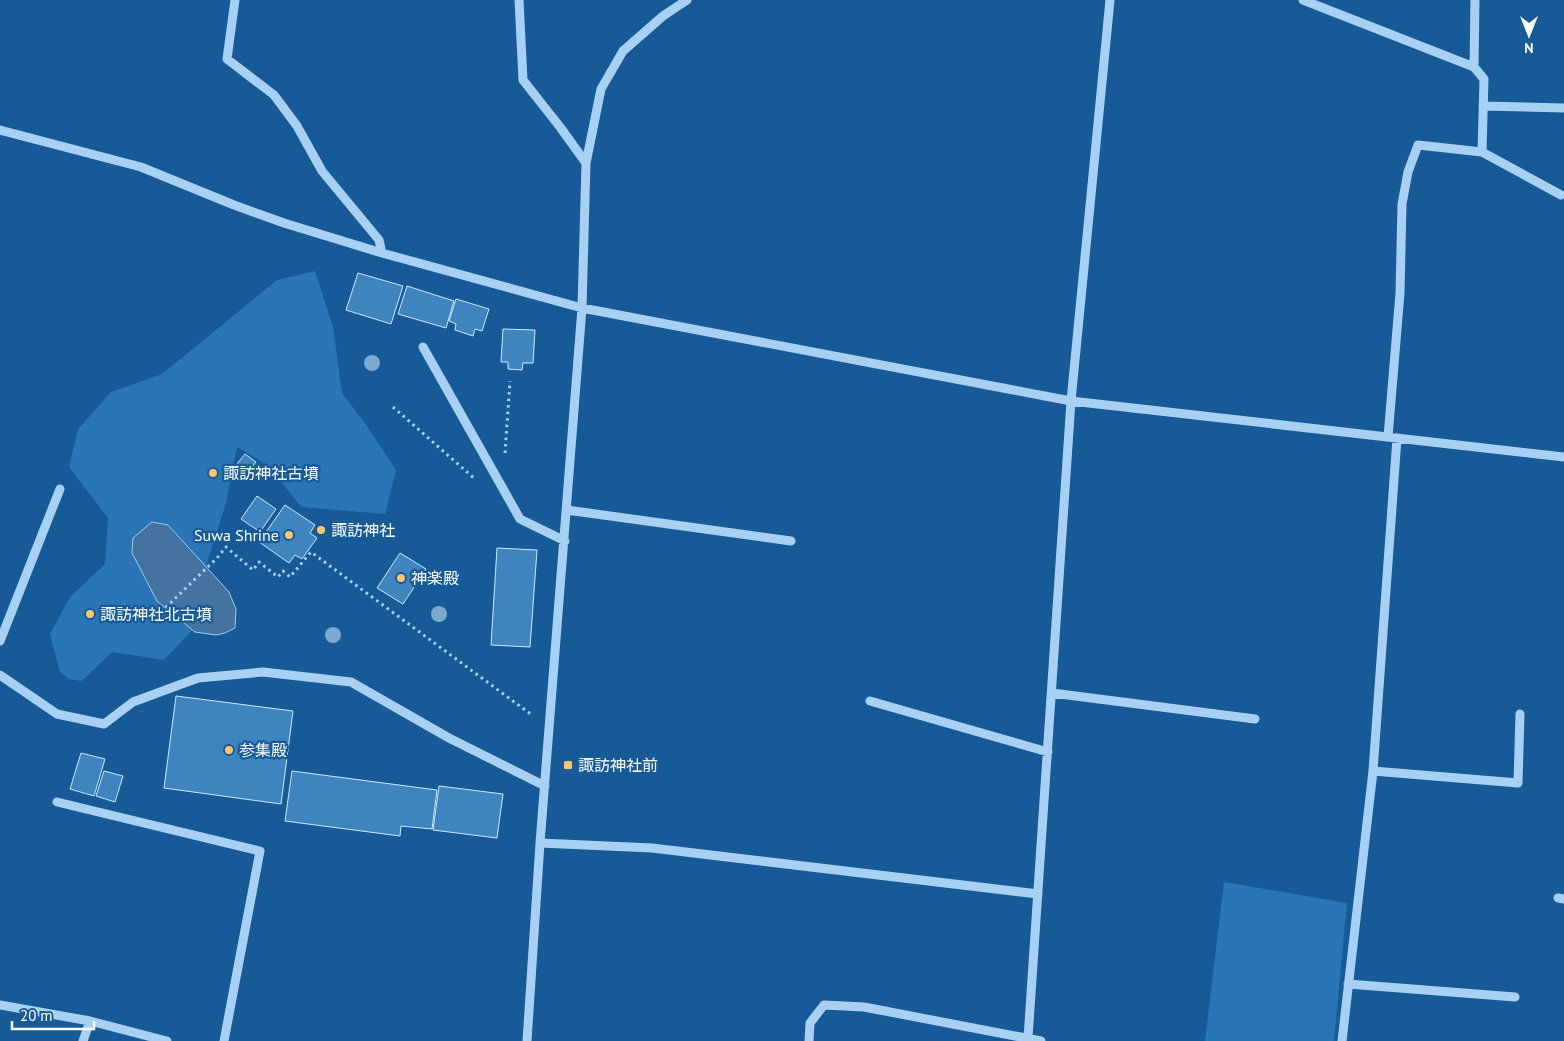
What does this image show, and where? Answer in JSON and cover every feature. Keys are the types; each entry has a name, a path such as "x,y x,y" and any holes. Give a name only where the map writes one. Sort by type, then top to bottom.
{"street":[{"path":"235,0 227,59 274,96 297,126 322,171 379,240 382,253"},
{"path":"519,0 523,80 586,163"},
{"path":"527,1041 540,844 582,308 586,163 601,89 623,51 663,16 686,0"},
{"path":"1028,1038 1071,401 1110,0"},
{"path":"1303,0 1474,66 1484,79 1482,152"},
{"path":"1474,66 1475,0"},
{"path":"1483,106 1564,108"},
{"path":"0,130 141,167 284,223 382,253 582,308 1071,401 1564,457"},
{"path":"1342,1041 1373,771 1393,438 1402,204 1408,172 1418,146 1482,152 1561,195"},
{"path":"423,347 520,519 565,542"},
{"path":"0,641 60,489"},
{"path":"567,510 791,542"},
{"path":"0,675 57,714 104,724 133,702 198,678 263,672 351,682 449,738 545,786"},
{"path":"1052,693 1255,719"},
{"path":"870,701 1048,752"},
{"path":"1373,771 1518,783 1520,714"},
{"path":"57,802 260,851 224,1041"},
{"path":"540,844 652,848 1038,894"},
{"path":"1348,984 1515,997"},
{"path":"809,1041 810,1023 824,1004 864,1007 1041,1041"},
{"path":"0,1005 90,1021 167,1041"},
{"path":"83,1041 90,1021"}],"path":[{"path":"502,488 510,381"},
{"path":"393,407 475,479"},
{"path":"160,612 226,548 253,570 259,562 278,577 283,571 290,577 311,552 550,729"}],"shaded area":[{"path":"315,271 333,327 342,393 367,426 396,470 385,514 301,507 269,466 237,447 226,503 208,559 196,626 164,660 112,652 82,681 69,679 60,672 50,634 70,597 105,564 108,518 69,467 78,429 111,392 162,374 277,280"},
{"path":"152,522 168,525 229,592 236,609 235,628 216,635 195,632 157,601 132,553 133,538"},
{"path":"1224,882 1347,903 1334,1041 1205,1041"}],"building":[{"path":"358,273 403,286 391,324 346,310"},
{"path":"407,286 454,301 446,328 398,314"},
{"path":"456,299 489,309 482,331 475,329 473,336 455,330 456,324 449,321"},
{"path":"503,329 535,330 533,363 523,363 522,370 508,369 508,362 501,362"},
{"path":"245,454 256,462 243,479 232,470"},
{"path":"257,496 276,509 260,532 241,519"},
{"name":"Suwa Shrine","path":"285,505 315,525 310,533 317,538 302,559 295,555 289,563 259,542"},
{"path":"497,548 537,550 530,647 491,645"},
{"name":"神楽殿","path":"400,553 426,569 403,604 377,588"},
{"name":"参集殿","path":"176,696 293,711 281,804 164,788"},
{"path":"81,753 105,759 94,796 70,789"},
{"path":"104,771 123,776 115,802 96,796"},
{"path":"292,771 437,790 432,829 401,826 400,836 285,821"},
{"path":"439,786 503,794 497,838 433,830"}],"place":[{"name":"諏訪神社古墳","path":"213,473"},
{"name":"諏訪神社","path":"321,530"},
{"name":"Suwa Shrine","path":"289,535"},
{"name":"神楽殿","path":"401,578"},
{"name":"諏訪神社北古墳","path":"90,614"},
{"name":"参集殿","path":"229,750"},
{"name":"諏訪神社前","path":"568,765"}]}
